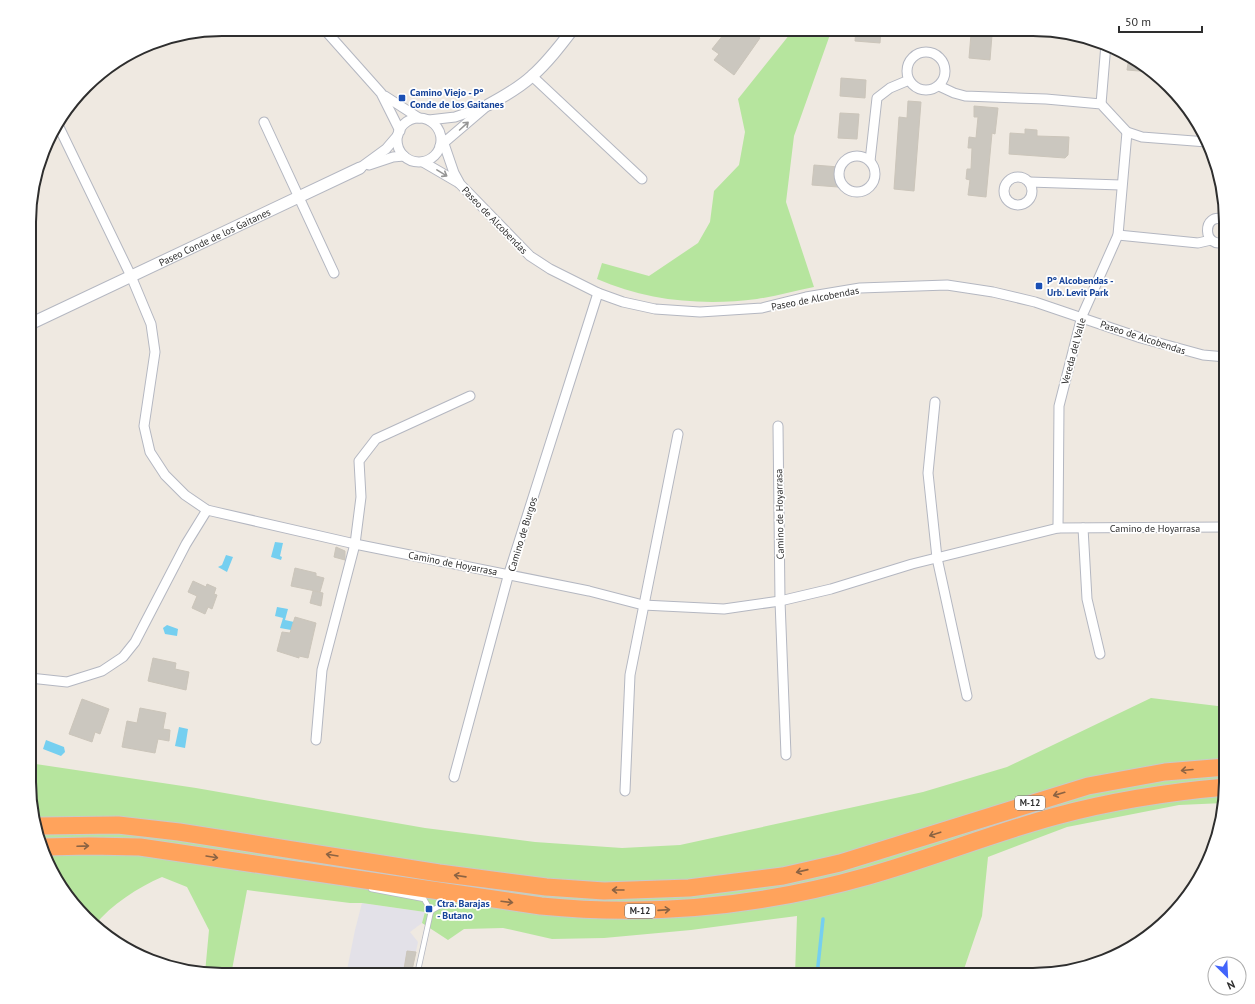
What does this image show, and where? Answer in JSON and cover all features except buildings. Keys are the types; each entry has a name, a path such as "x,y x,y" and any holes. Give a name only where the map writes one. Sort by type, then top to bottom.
{"highway":[{"name":"M-12","path":"41,826 118,825 179,832 439,873 546,888 604,890 689,888 783,876 840,863 1088,786 1165,772 1219,768"},
{"name":"M-12","path":"48,847 140,847 361,885 579,910 646,911 745,903 807,891 868,876 1056,816 1107,804 1170,792 1219,788"}],"street":[{"path":"330,36 381,93 419,118 429,120 455,117 488,106"},
{"path":"381,93 399,133 399,149 404,156 416,162 423,162 436,155 442,143 488,106 532,76 558,49 568,36"},
{"path":"1101,104 1105,51"},
{"path":"939,86 945,72 944,65 940,58 927,52 919,53 908,63 906,70 909,80 917,89 925,91 939,86 954,93 966,96 1046,99 1101,104 1128,132 1142,136 1201,141"},
{"path":"532,76 642,179"},
{"path":"870,161 877,98 890,88 909,80"},
{"path":"399,133 405,123 419,118"},
{"path":"429,120 438,128 442,143"},
{"path":"264,122 334,274"},
{"path":"60,130 131,276"},
{"name":"Vereda del Valle","path":"1058,528 1059,406 1082,316 1118,235 1121,186 1128,132"},
{"name":"Paseo Conde de los Gaitanes","path":"360,168 386,149 399,133"},
{"name":"Paseo de Alcobendas","path":"442,143 460,184 488,215 530,256 550,269 598,293 623,302 656,309 700,312 762,308 806,297 860,288 947,285 1000,293 1035,302 1082,316 1141,338 1203,355 1219,356"},
{"name":"Paseo Conde de los Gaitanes","path":"36,321 360,168 393,157 404,156"},
{"name":"Paseo de Alcobendas","path":"423,162 460,184"},
{"path":"1029,182 1121,186"},
{"path":"1211,240 1207,231 1210,222 1219,218"},
{"path":"1118,235 1198,243 1211,240 1219,243"},
{"name":"Camino de Hoyarrasa","path":"131,276 151,324 155,352 144,426 150,452 165,475 185,495 207,510 355,544 589,590 643,605 724,609 780,601 830,589 937,558 1058,528 1219,527"},
{"name":"Camino de Burgos","path":"454,778 509,574 598,293"},
{"path":"316,740 322,670 355,544 361,497 359,461 376,439 470,396"},
{"path":"935,402 928,473 937,558 967,696"},
{"name":"Camino de Hoyarrasa","path":"778,426 780,601 786,755"},
{"path":"625,792 630,674 678,434"},
{"path":"36,679 66,682 102,671 123,657 135,642 186,544 207,510"},
{"path":"1083,528 1087,599 1100,654"}],"lane":[{"path":"361,885 424,899 431,911 419,968"},
{"path":"431,911 451,899 470,897"}],"shaded area":[{"path":"362,903 425,912 422,923 410,932 418,942 412,968 347,968"}],"green space":[{"path":"788,36 830,36 794,136 786,202 814,287 757,299 696,302 655,297 597,279 602,263 649,276 698,243 710,222 714,191 739,165 745,132 738,99"},
{"path":"1151,698 1219,706 1219,794 1217,803 1179,805 1067,827 988,857 982,916 964,968 795,968 797,916 691,930 604,938 552,939 503,928 464,929 448,940 422,923 425,912 362,903 350,903 247,890 232,968 206,967 209,930 187,887 162,877 125,897 98,921 82,905 67,885 50,853 42,830 36,794 36,764 196,788 425,828 535,842 622,848 680,845 923,792 1007,767"}],"water":[{"path":"275,542 283,543 280,556 282,557 281,560 271,557"},
{"path":"226,555 233,557 227,572 218,567 222,565"},
{"path":"277,607 288,609 285,620 294,622 291,630 280,628 283,618 275,616"},
{"path":"167,625 178,629 177,636 165,634 163,628"},
{"path":"179,727 188,729 185,748 175,746"},
{"path":"46,740 64,747 65,752 61,756 43,749"}],"waterway":[{"path":"818,968 823,919"}],"place":[{"name":"Camino Viejo - Pº Conde de los Gaitanes","path":"402,98"},
{"name":"Pº Alcobendas - Urb. Levit Park","path":"1039,286"},
{"name":"Ctra. Barajas - Butano","path":"429,909"}]}
